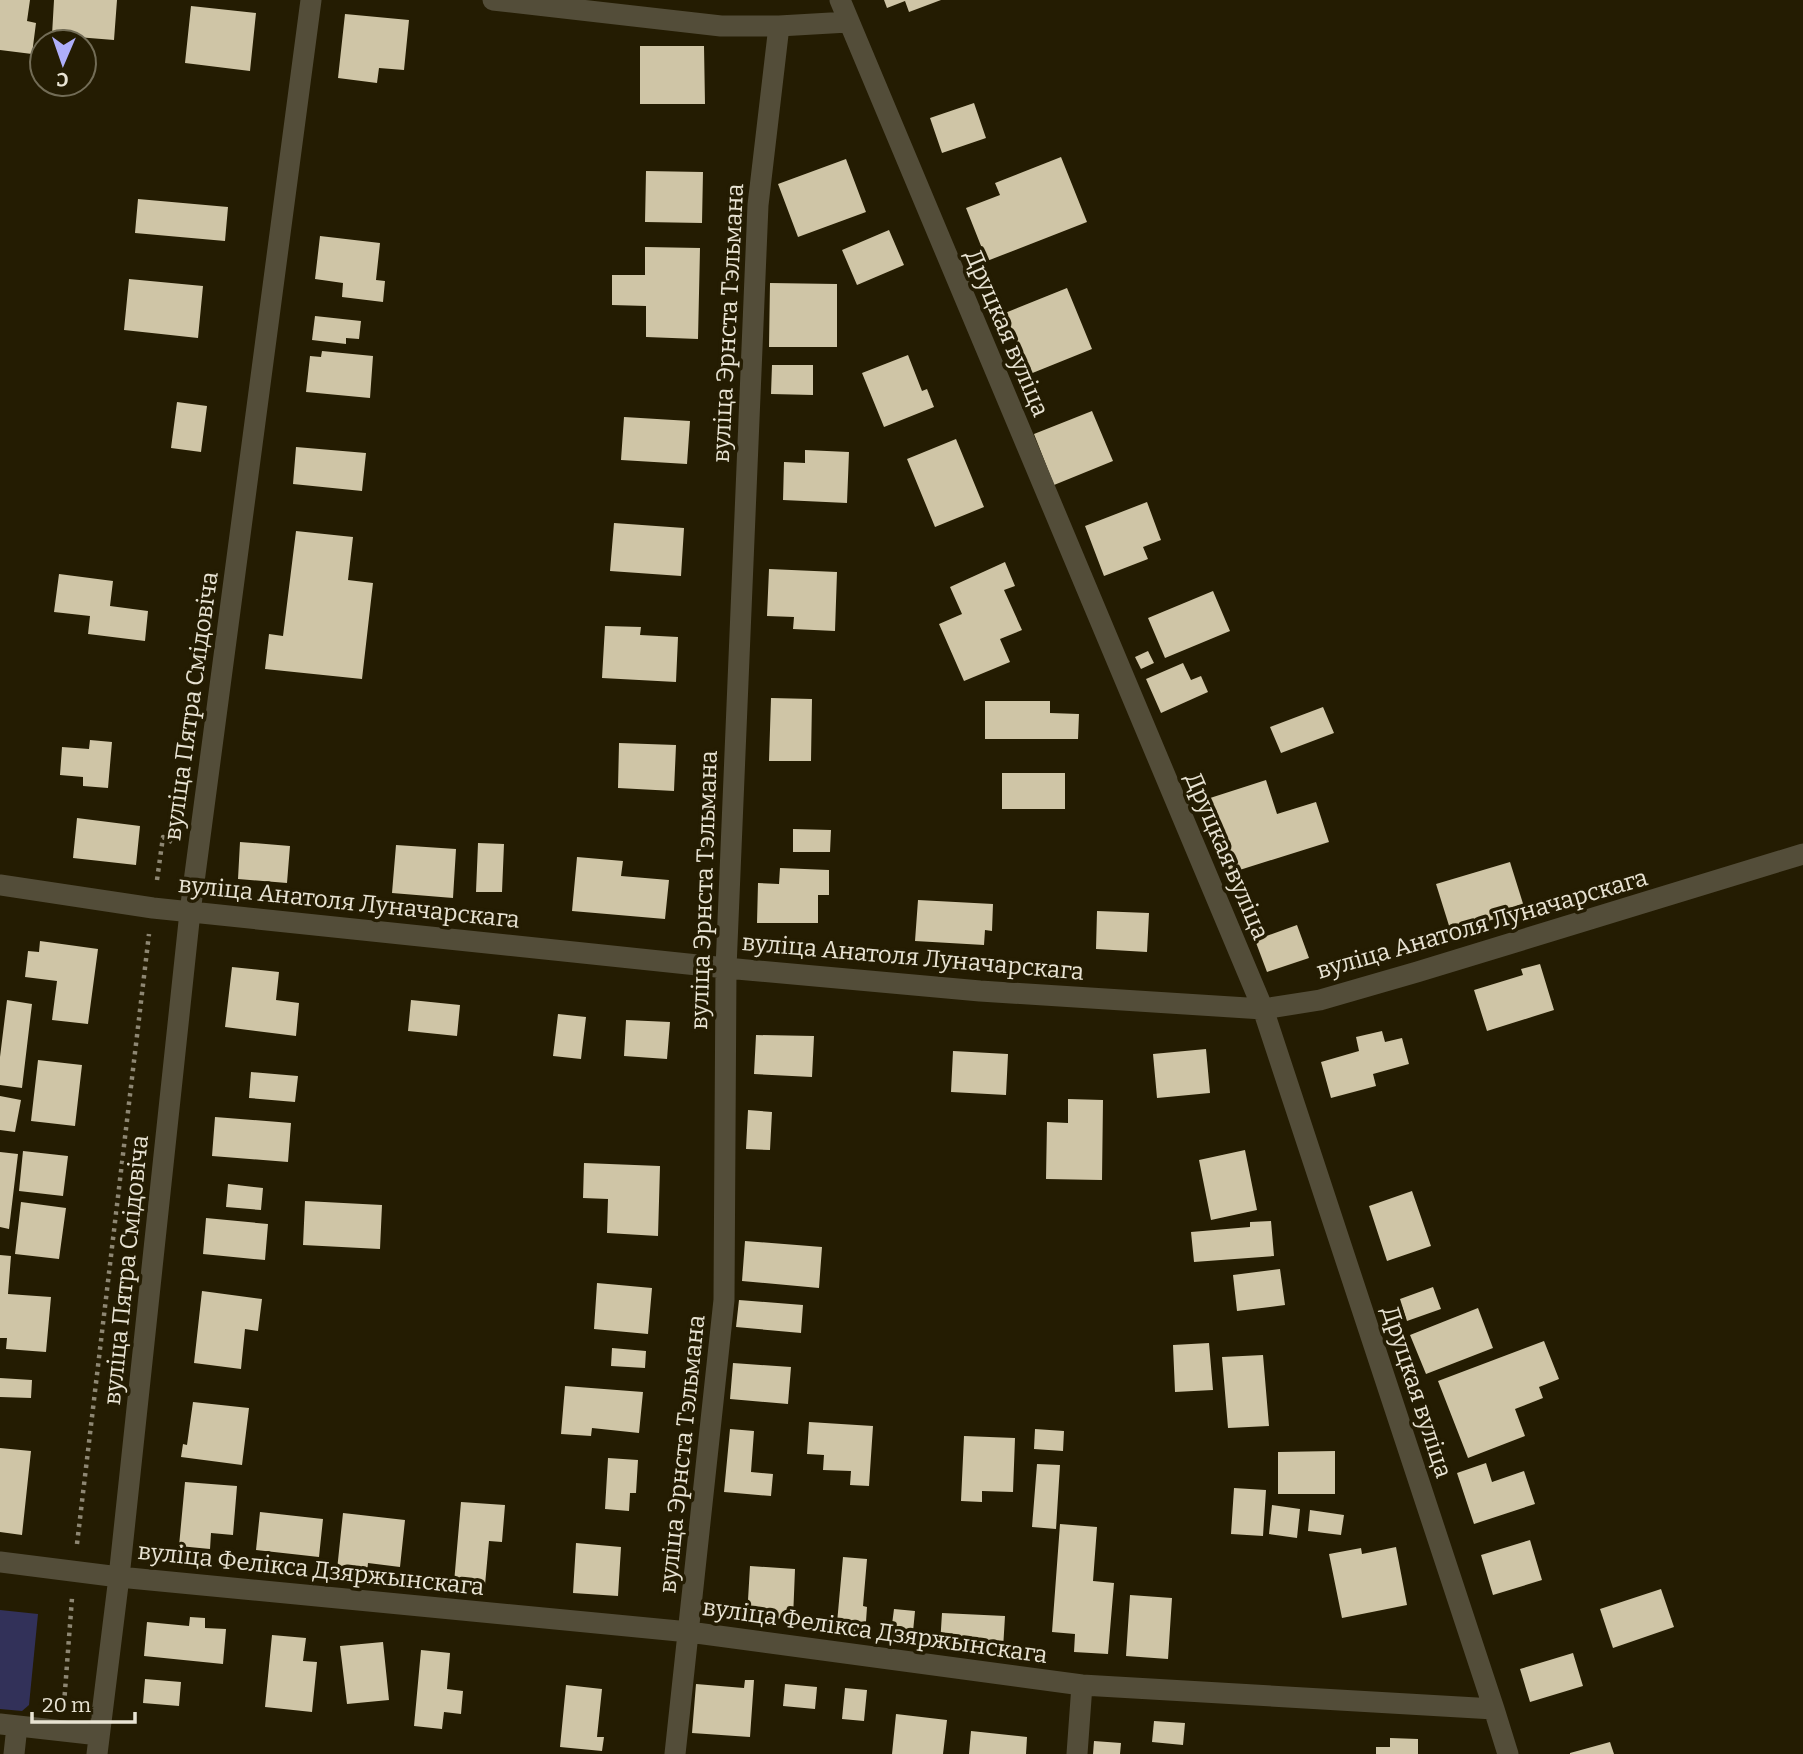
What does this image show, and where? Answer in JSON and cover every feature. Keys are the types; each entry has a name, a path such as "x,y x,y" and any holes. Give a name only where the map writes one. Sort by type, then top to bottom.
{"street":[{"name":"вуліца Пятра Смідовіча","path":"98,1745 119,1577 190,912 311,0"},
{"path":"494,0 709,25 779,26 848,22"},
{"name":"Друцкая вуліца","path":"839,0 1263,1009 1508,1754"},
{"name":"вуліца Эрнста Тэльмана","path":"675,1754 724,1300 726,968 758,205 779,26"},
{"name":"вуліца Анатоля Луначарскага","path":"0,885 190,912 726,968 980,991 1263,1009 1320,1000 1803,854"},
{"name":"вуліца Фелікса Дзяржынскага","path":"0,1562 119,1577 689,1632 1082,1685 1494,1709"},
{"path":"1077,1754 1082,1685"},
{"path":"14,1754 8,1725 62,1732 98,1745"}],"path":[{"path":"158,873 163,837"},
{"path":"78,1542 146,951"},
{"path":"62,1732 72,1605"}],"shaded area":[{"path":"0,1610 38,1614 29,1705 22,1711 0,1709"}],"building":[{"path":"0,0 30,0 27,21 36,23 35,28 28,28 28,54 0,50"},
{"path":"54,0 117,0 114,40 98,39 98,28 52,28"},
{"path":"884,0 941,0 909,12 905,1 887,8"},
{"path":"191,6 256,13 250,71 185,63"},
{"path":"345,14 409,20 404,70 379,68 377,83 338,78"},
{"path":"640,46 704,46 705,104 640,104"},
{"path":"974,103 986,138 942,153 930,118"},
{"path":"1061,157 1087,222 987,261 966,208 1000,195 995,183"},
{"path":"846,159 866,212 798,237 778,184"},
{"path":"646,171 703,172 702,223 645,222"},
{"path":"138,199 228,207 225,241 135,233"},
{"path":"889,230 904,265 857,285 842,250"},
{"path":"320,236 380,243 376,280 385,281 383,302 342,297 343,283 315,279"},
{"path":"645,247 700,248 698,339 646,337 646,306 612,305 612,275 645,275"},
{"path":"129,279 203,286 198,338 124,330"},
{"path":"770,283 837,284 837,347 769,347"},
{"path":"1067,288 1092,349 1030,374 1005,313"},
{"path":"315,316 361,321 359,339 346,338 346,344 312,340"},
{"path":"322,351 373,356 370,398 306,392 310,356 321,357"},
{"path":"908,355 922,391 927,389 934,407 884,427 862,373"},
{"path":"772,365 813,365 813,395 771,394"},
{"path":"177,402 207,406 201,452 171,448"},
{"path":"1092,411 1113,461 1054,485 1034,434"},
{"path":"624,417 690,421 687,464 621,460"},
{"path":"956,439 984,507 935,527 907,459"},
{"path":"296,447 366,453 362,491 293,484"},
{"path":"805,450 849,452 847,503 783,500 784,462 805,463"},
{"path":"1147,502 1161,540 1143,547 1148,559 1104,576 1085,526"},
{"path":"614,523 684,528 681,576 610,571"},
{"path":"296,531 353,537 348,580 373,583 362,679 265,669 269,634 283,636"},
{"path":"1005,562 1015,586 1004,590 1022,630 1000,639 1010,662 964,681 939,624 962,614 950,587"},
{"path":"769,569 837,572 835,631 793,629 794,617 767,616"},
{"path":"59,574 113,581 110,606 148,611 145,641 88,634 90,616 54,612"},
{"path":"1213,591 1230,631 1165,658 1148,618"},
{"path":"605,626 641,627 640,635 678,637 676,682 602,678"},
{"path":"1148,651 1154,663 1141,669 1135,657"},
{"path":"1183,663 1191,680 1201,676 1208,692 1161,713 1146,679"},
{"path":"771,698 812,699 811,761 769,761"},
{"path":"985,701 1050,701 1050,713 1079,714 1078,739 985,739"},
{"path":"1323,707 1334,733 1281,753 1270,727"},
{"path":"90,740 112,742 108,788 83,786 83,777 60,775 62,747 89,749"},
{"path":"619,743 676,745 674,791 618,788"},
{"path":"1002,773 1065,773 1065,809 1002,809"},
{"path":"1266,780 1277,814 1316,802 1329,842 1230,873 1207,799"},
{"path":"77,818 140,826 136,865 73,858"},
{"path":"793,829 831,830 830,852 793,852"},
{"path":"240,842 290,846 287,883 238,879"},
{"path":"478,843 504,844 502,892 476,892"},
{"path":"396,845 456,849 453,898 392,893"},
{"path":"577,857 623,861 621,876 669,880 665,919 572,911"},
{"path":"1510,862 1525,910 1451,932 1436,884"},
{"path":"780,868 829,870 829,895 818,895 818,923 757,923 758,883 779,884"},
{"path":"918,900 993,904 992,931 985,930 984,945 915,941"},
{"path":"1097,911 1149,913 1147,952 1096,949"},
{"path":"1297,925 1309,958 1267,972 1255,940"},
{"path":"40,941 98,949 88,1024 52,1020 57,981 25,977 28,951 39,952"},
{"path":"1540,964 1554,1010 1487,1031 1474,990 1523,975 1521,969"},
{"path":"232,967 279,972 276,1000 299,1003 296,1036 225,1027"},
{"path":"7,1000 32,1004 22,1088 0,1085 0,1057"},
{"path":"411,1000 460,1005 457,1036 408,1031"},
{"path":"558,1014 586,1017 581,1059 553,1056"},
{"path":"626,1020 670,1022 667,1059 624,1056"},
{"path":"1382,1031 1385,1042 1402,1038 1409,1064 1373,1074 1376,1086 1331,1098 1321,1062 1359,1051 1356,1037"},
{"path":"756,1035 814,1036 812,1077 754,1074"},
{"path":"1206,1049 1210,1093 1157,1098 1153,1054"},
{"path":"953,1051 1008,1054 1006,1095 951,1092"},
{"path":"38,1060 82,1065 75,1126 31,1121"},
{"path":"251,1072 298,1076 295,1102 249,1098"},
{"path":"0,1096 21,1100 15,1132 0,1130"},
{"path":"1068,1099 1103,1100 1102,1180 1046,1179 1047,1122 1068,1123"},
{"path":"748,1110 772,1112 770,1150 746,1149"},
{"path":"215,1117 291,1123 288,1162 212,1156"},
{"path":"1245,1150 1257,1210 1211,1220 1199,1160"},
{"path":"23,1151 68,1156 63,1196 19,1191"},
{"path":"0,1152 18,1154 9,1229 0,1227"},
{"path":"584,1163 660,1166 658,1236 607,1233 608,1199 583,1198"},
{"path":"228,1184 263,1188 261,1210 226,1207"},
{"path":"1412,1191 1431,1246 1387,1261 1369,1206"},
{"path":"305,1201 382,1205 380,1249 303,1245"},
{"path":"21,1202 66,1208 59,1259 15,1254"},
{"path":"206,1218 268,1224 265,1260 203,1254"},
{"path":"1271,1221 1274,1256 1194,1262 1191,1232 1250,1227 1250,1222"},
{"path":"745,1241 822,1247 819,1288 742,1281"},
{"path":"0,1255 11,1256 8,1294 51,1297 46,1352 6,1349 7,1338 0,1338"},
{"path":"1280,1269 1285,1305 1237,1311 1233,1275"},
{"path":"597,1283 652,1288 648,1334 594,1329"},
{"path":"1433,1287 1441,1309 1407,1321 1400,1299"},
{"path":"202,1291 262,1299 258,1331 245,1329 241,1369 194,1363"},
{"path":"739,1300 803,1305 801,1333 736,1327"},
{"path":"1478,1308 1493,1348 1426,1374 1410,1335"},
{"path":"1544,1341 1559,1379 1539,1387 1543,1398 1515,1409 1525,1436 1468,1458 1438,1381"},
{"path":"1209,1343 1213,1390 1175,1392 1173,1345"},
{"path":"612,1348 646,1351 645,1368 611,1366"},
{"path":"1263,1355 1269,1426 1228,1428 1222,1357"},
{"path":"733,1363 791,1367 788,1404 730,1399"},
{"path":"0,1378 32,1380 31,1398 0,1397"},
{"path":"565,1386 643,1392 639,1433 592,1428 591,1436 561,1434"},
{"path":"193,1402 249,1408 242,1465 181,1457 183,1444 187,1445"},
{"path":"809,1422 873,1426 869,1486 850,1485 851,1471 823,1470 824,1455 807,1454"},
{"path":"730,1429 754,1431 751,1472 773,1474 771,1496 724,1492"},
{"path":"1035,1429 1064,1431 1063,1451 1034,1449"},
{"path":"964,1436 1015,1438 1013,1492 982,1491 982,1502 961,1501"},
{"path":"0,1448 31,1451 22,1535 0,1532"},
{"path":"1335,1451 1335,1494 1278,1494 1278,1452"},
{"path":"608,1458 638,1460 636,1493 630,1493 629,1511 605,1509"},
{"path":"1486,1463 1492,1482 1524,1471 1535,1504 1474,1524 1457,1473"},
{"path":"1037,1464 1060,1465 1056,1529 1032,1527"},
{"path":"185,1482 237,1486 233,1535 211,1533 210,1549 179,1546"},
{"path":"1234,1488 1266,1490 1263,1536 1231,1534"},
{"path":"461,1502 505,1505 502,1542 489,1541 485,1585 454,1583"},
{"path":"1272,1505 1300,1509 1297,1538 1269,1534"},
{"path":"1310,1510 1344,1515 1341,1535 1308,1531"},
{"path":"260,1512 323,1519 319,1557 256,1550"},
{"path":"343,1513 405,1520 400,1567 368,1563 367,1573 337,1570"},
{"path":"1060,1524 1097,1527 1093,1581 1114,1583 1108,1654 1074,1652 1075,1634 1052,1632"},
{"path":"1530,1540 1542,1580 1493,1595 1481,1555"},
{"path":"576,1543 621,1547 618,1596 573,1593"},
{"path":"1396,1547 1407,1605 1342,1618 1329,1554 1361,1548 1362,1554"},
{"path":"843,1557 867,1559 863,1606 867,1607 865,1636 836,1634"},
{"path":"750,1566 795,1569 793,1619 747,1617"},
{"path":"1661,1589 1674,1627 1613,1648 1600,1609"},
{"path":"1130,1595 1172,1598 1168,1659 1126,1656"},
{"path":"894,1609 915,1611 912,1642 890,1640"},
{"path":"942,1613 1005,1616 1003,1649 940,1645"},
{"path":"190,1617 205,1618 205,1628 226,1629 223,1664 144,1656 147,1622 189,1626"},
{"path":"272,1635 306,1638 303,1661 317,1662 312,1712 265,1707"},
{"path":"383,1642 389,1700 347,1704 340,1646"},
{"path":"421,1650 450,1653 447,1689 463,1691 461,1714 444,1712 442,1729 414,1726"},
{"path":"1573,1653 1583,1686 1530,1702 1520,1669"},
{"path":"145,1679 181,1682 179,1706 143,1703"},
{"path":"745,1680 754,1680 750,1737 692,1733 696,1684 744,1688"},
{"path":"785,1684 817,1687 815,1709 783,1706"},
{"path":"566,1685 602,1689 597,1737 604,1737 602,1751 560,1747"},
{"path":"845,1688 867,1690 864,1721 842,1719"},
{"path":"896,1714 947,1720 943,1754 892,1754"},
{"path":"1154,1721 1185,1723 1183,1745 1152,1742"},
{"path":"971,1731 1027,1737 1026,1754 969,1754"},
{"path":"1390,1738 1418,1739 1418,1754 1376,1754 1376,1747 1390,1747"},
{"path":"1094,1741 1121,1743 1120,1754 1093,1754"},
{"path":"1610,1742 1614,1754 1570,1754 1570,1753"}]}
